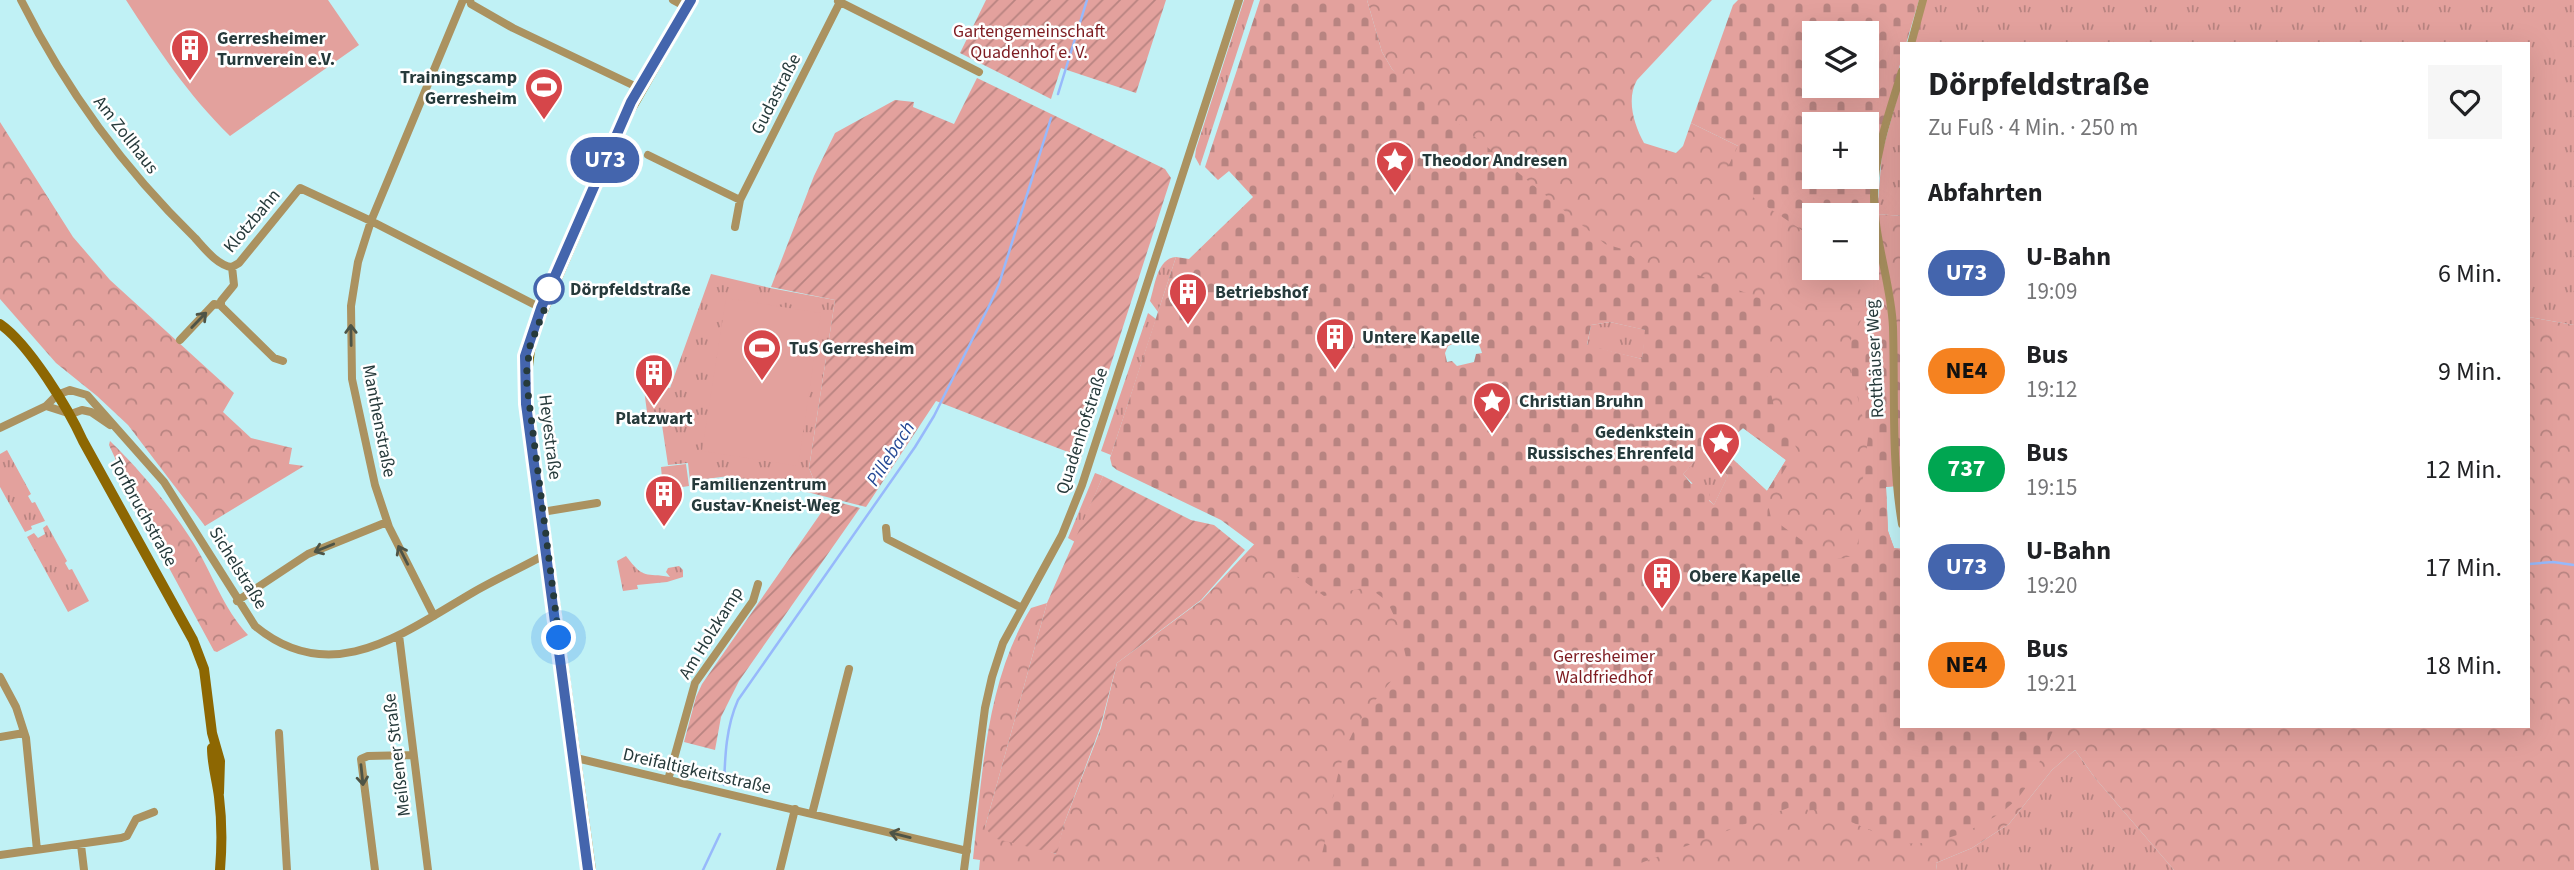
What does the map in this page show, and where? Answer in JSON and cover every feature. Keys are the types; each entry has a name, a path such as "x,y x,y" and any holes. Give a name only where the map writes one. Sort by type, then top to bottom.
{"street":[{"name":"Am Zollhaus","path":"21,0 74,94 135,175 223,265 232,267"},
{"name":"Manthenstraße","path":"434,615 387,523 369,462 352,379 351,306 358,262 371,221 463,0"},
{"path":"470,0 471,4 513,28 641,89"},
{"path":"673,0 691,4"},
{"name":"Quadenhofstraße","path":"964,870 988,695 1003,643 1062,535 1082,485 1239,0"},
{"path":"1912,42 1923,0"},
{"path":"837,1 979,72"},
{"name":"Gudastraße","path":"735,226 740,200 837,1"},
{"name":"Heyestraße","path":"591,870 526,377 530,346 543,309 641,89 691,4"},
{"name":"Rotthäuser Weg","path":"1900,78 1880,152 1874,196 1892,317 1894,428 1900,512"},
{"path":"648,155 740,200"},
{"name":"Klotzbahn","path":"220,304 233,285 232,267 239,263 300,188 371,221"},
{"path":"371,221 543,309"},
{"path":"180,340 214,304 220,304 274,358 283,361"},
{"name":"Torfbruchstraße","path":"1,323 71,414 196,646 204,669 212,733 220,761 220,870"},
{"name":"Sichelstraße","path":"57,395 71,390 87,395 124,435 150,464 182,508 237,601 255,626 273,641 292,650 312,654 351,653 399,635 548,553"},
{"path":"0,428 46,406 57,395"},
{"name":"Sichelstraße","path":"46,406 71,414 82,410 91,412 124,435"},
{"path":"542,512 597,503"},
{"path":"237,601 308,554 387,523"},
{"path":"886,528 887,539 1022,608"},
{"name":"Am Holzkamp","path":"668,780 695,683 753,601 758,584"},
{"name":"Meißener Straße","path":"399,635 428,870"},
{"path":"812,814 849,669"},
{"path":"0,677 16,707 24,733 37,850"},
{"path":"0,737 24,733"},
{"path":"279,733 287,870"},
{"path":"374,870 361,759 368,756 412,755"},
{"name":"Dreifaltigkeitsstraße","path":"576,758 967,851"},
{"path":"780,870 795,809"},
{"path":"0,855 82,845 127,836 136,819 154,812"},
{"path":"82,845 84,870"},
{"name":"Torfbruchstraße","path":"222,849 227,870"}],"green space":[{"path":"126,0 328,0 359,45 230,136 187,88"},
{"name":"Gartengemeinschaft Quadenhof e. V.","path":"986,0 1166,0 1136,93 1061,68 1051,99 960,53"},
{"path":"1244,0 1254,0 1200,166 1195,157 1196,149"},
{"name":"Gerresheimer Waldfriedhof","path":"1260,0 1367,0 1382,52 1392,69 1605,244 1622,249 1648,269 1679,268 1765,300 1766,371 1774,407 1797,449 1767,499 1771,518 1829,560 1854,556 1861,531 1861,494 1868,438 1850,367 1849,343 1864,315 1859,280 1873,280 1877,319 1900,346 1900,517 1895,486 1886,487 1888,531 1894,548 1900,549 1900,728 2054,728 2036,770 2021,794 1997,815 1966,832 1915,844 1900,843 1821,809 1808,811 1804,802 1622,870 1318,870 1338,777 1349,741 1368,709 1407,662 1399,626 1387,601 1368,587 1324,596 1221,520 1117,470 1112,466 1110,458 1176,257 1189,259 1253,197 1229,171 1218,180 1205,167","holes":["1610,322 1645,330 1642,359 1587,345 1591,325","1464,339 1478,343 1482,353 1476,354 1474,362 1457,366 1452,361 1447,362 1445,353 1448,346","1743,428 1786,460 1767,491 1725,452 1740,438 1736,434","1710,455 1728,476 1714,505 1709,501 1710,487 1698,482 1691,484 1683,474 1698,457 1704,460"]},
{"path":"1367,0 1712,0 1637,80 1632,104 1637,128 1644,143 1676,153 1683,146 1691,123 1738,146 1802,217 1802,280 1879,280 1879,214 1900,216 1900,517 1895,486 1886,487 1888,531 1894,548 1900,549 1900,728 2530,728 2530,317 2574,325 2574,870 2174,870 2095,778 2075,750 2052,770 2009,824 1972,848 1936,863 1937,870 979,870 980,860 973,859 988,729 1004,666 1031,608 1047,603 985,827 1056,854 1064,824 1101,728 1117,663 1202,600 1426,361 1536,395 1642,359 1646,329 1392,69 1382,52","holes":["1743,428 1786,460 1767,491 1725,452 1740,438 1736,434","1710,455 1728,476 1714,505 1709,501 1710,487 1698,482 1691,484 1683,474 1698,457 1704,460"]},
{"name":"Gerresheimer Waldfriedhof","path":"1738,0 1919,0 1907,42 1900,42 1900,64 1883,128 1879,160 1879,112 1802,112 1802,189 1875,189 1874,203 1802,203 1802,230 1723,177 1738,146 1691,123 1733,5"},
{"path":"1926,0 2574,0 2574,325 2530,317 2530,42 1915,42"},
{"path":"977,78 1165,169 1171,178 1081,457 936,401 866,507 811,493 813,478 809,468 835,300 771,287 814,176 835,133 895,100 914,102 913,107 954,124"},
{"path":"1900,87 1900,216 1879,214 1882,153"},
{"path":"0,122 73,237 110,280 234,393 223,412 251,438 292,448 289,464 304,466 205,526 128,425 56,363 0,299"},
{"path":"1176,257 1158,312 1150,301 1155,281 1165,262"},
{"path":"711,274 835,300 809,468 813,478 811,493 729,476 690,481 688,463 668,465 662,425 649,427 643,382 670,388"},
{"name":"TuS Gerresheim","path":"726,298 821,313 798,466 702,451"},
{"path":"1148,313 1156,319 1111,455 1101,451"},
{"path":"1610,322 1646,330 1642,359 1587,346 1591,325"},
{"path":"110,441 144,476 174,515 193,542 239,625 248,635 217,652 214,651 122,481 109,445"},
{"path":"7,450 31,494 28,496 32,503 35,502 45,521 31,526 32,529 25,532 0,487 0,454"},
{"path":"1710,455 1728,476 1714,505 1683,474 1698,457"},
{"path":"686,464 689,486 663,490 661,467"},
{"path":"1095,473 1103,476 1075,542 1068,538"},
{"path":"1103,476 1191,520 1214,525 1245,550 1201,600 1117,663 1100,728 1064,824 1057,854 993,838 985,827 1047,603"},
{"path":"830,500 860,508 739,681 721,717 715,750 684,742 702,684"},
{"path":"47,525 67,561 65,563 69,570 72,569 89,601 68,612 27,537 34,533 38,538 45,534 43,528"},
{"path":"626,556 637,569 646,574 670,577 666,572 668,568 679,566 683,570 683,577 667,582 637,585 638,589 623,591 617,561"},
{"path":"2075,750 2095,778 2174,870 1937,870 1936,863 1972,848 2009,824 2052,770"}],"waterway":[{"name":"Pillebach","path":"1058,94 1087,0"},
{"name":"Pillebach","path":"724,785 729,731 738,700 915,447 934,416 991,302 1051,118"},
{"path":"2530,564 2553,562 2574,565"},
{"name":"Pillebach","path":"703,870 720,834"}],"tram line":[{"path":"594,870 531,408 529,366 538,328 638,100 696,0"}],"metro line":[{"name":"U73","path":"588,870 526,404 525,356 531,332 626,112 691,0"}],"place":[{"name":"Gerresheimer Turnverein e.V.","path":"190,82"},
{"name":"Trainingscamp Gerresheim","path":"544,121"},
{"name":"Theodor Andresen","path":"1395,194"},
{"name":"Dörpfeldstraße","path":"549,289"},
{"name":"Betriebshof","path":"1188,326"},
{"name":"Untere Kapelle","path":"1335,371"},
{"name":"TuS Gerresheim","path":"762,382"},
{"name":"Platzwart","path":"654,407"},
{"name":"Christian Bruhn","path":"1492,435"},
{"name":"Gedenkstein Russisches Ehrenfeld","path":"1721,476"},
{"name":"Familienzentrum Gustav-Kneist-Weg","path":"664,528"},
{"name":"Obere Kapelle","path":"1662,610"}],"route":[{"path":"549,289 552,290 530,346 526,377 559,638"}]}
